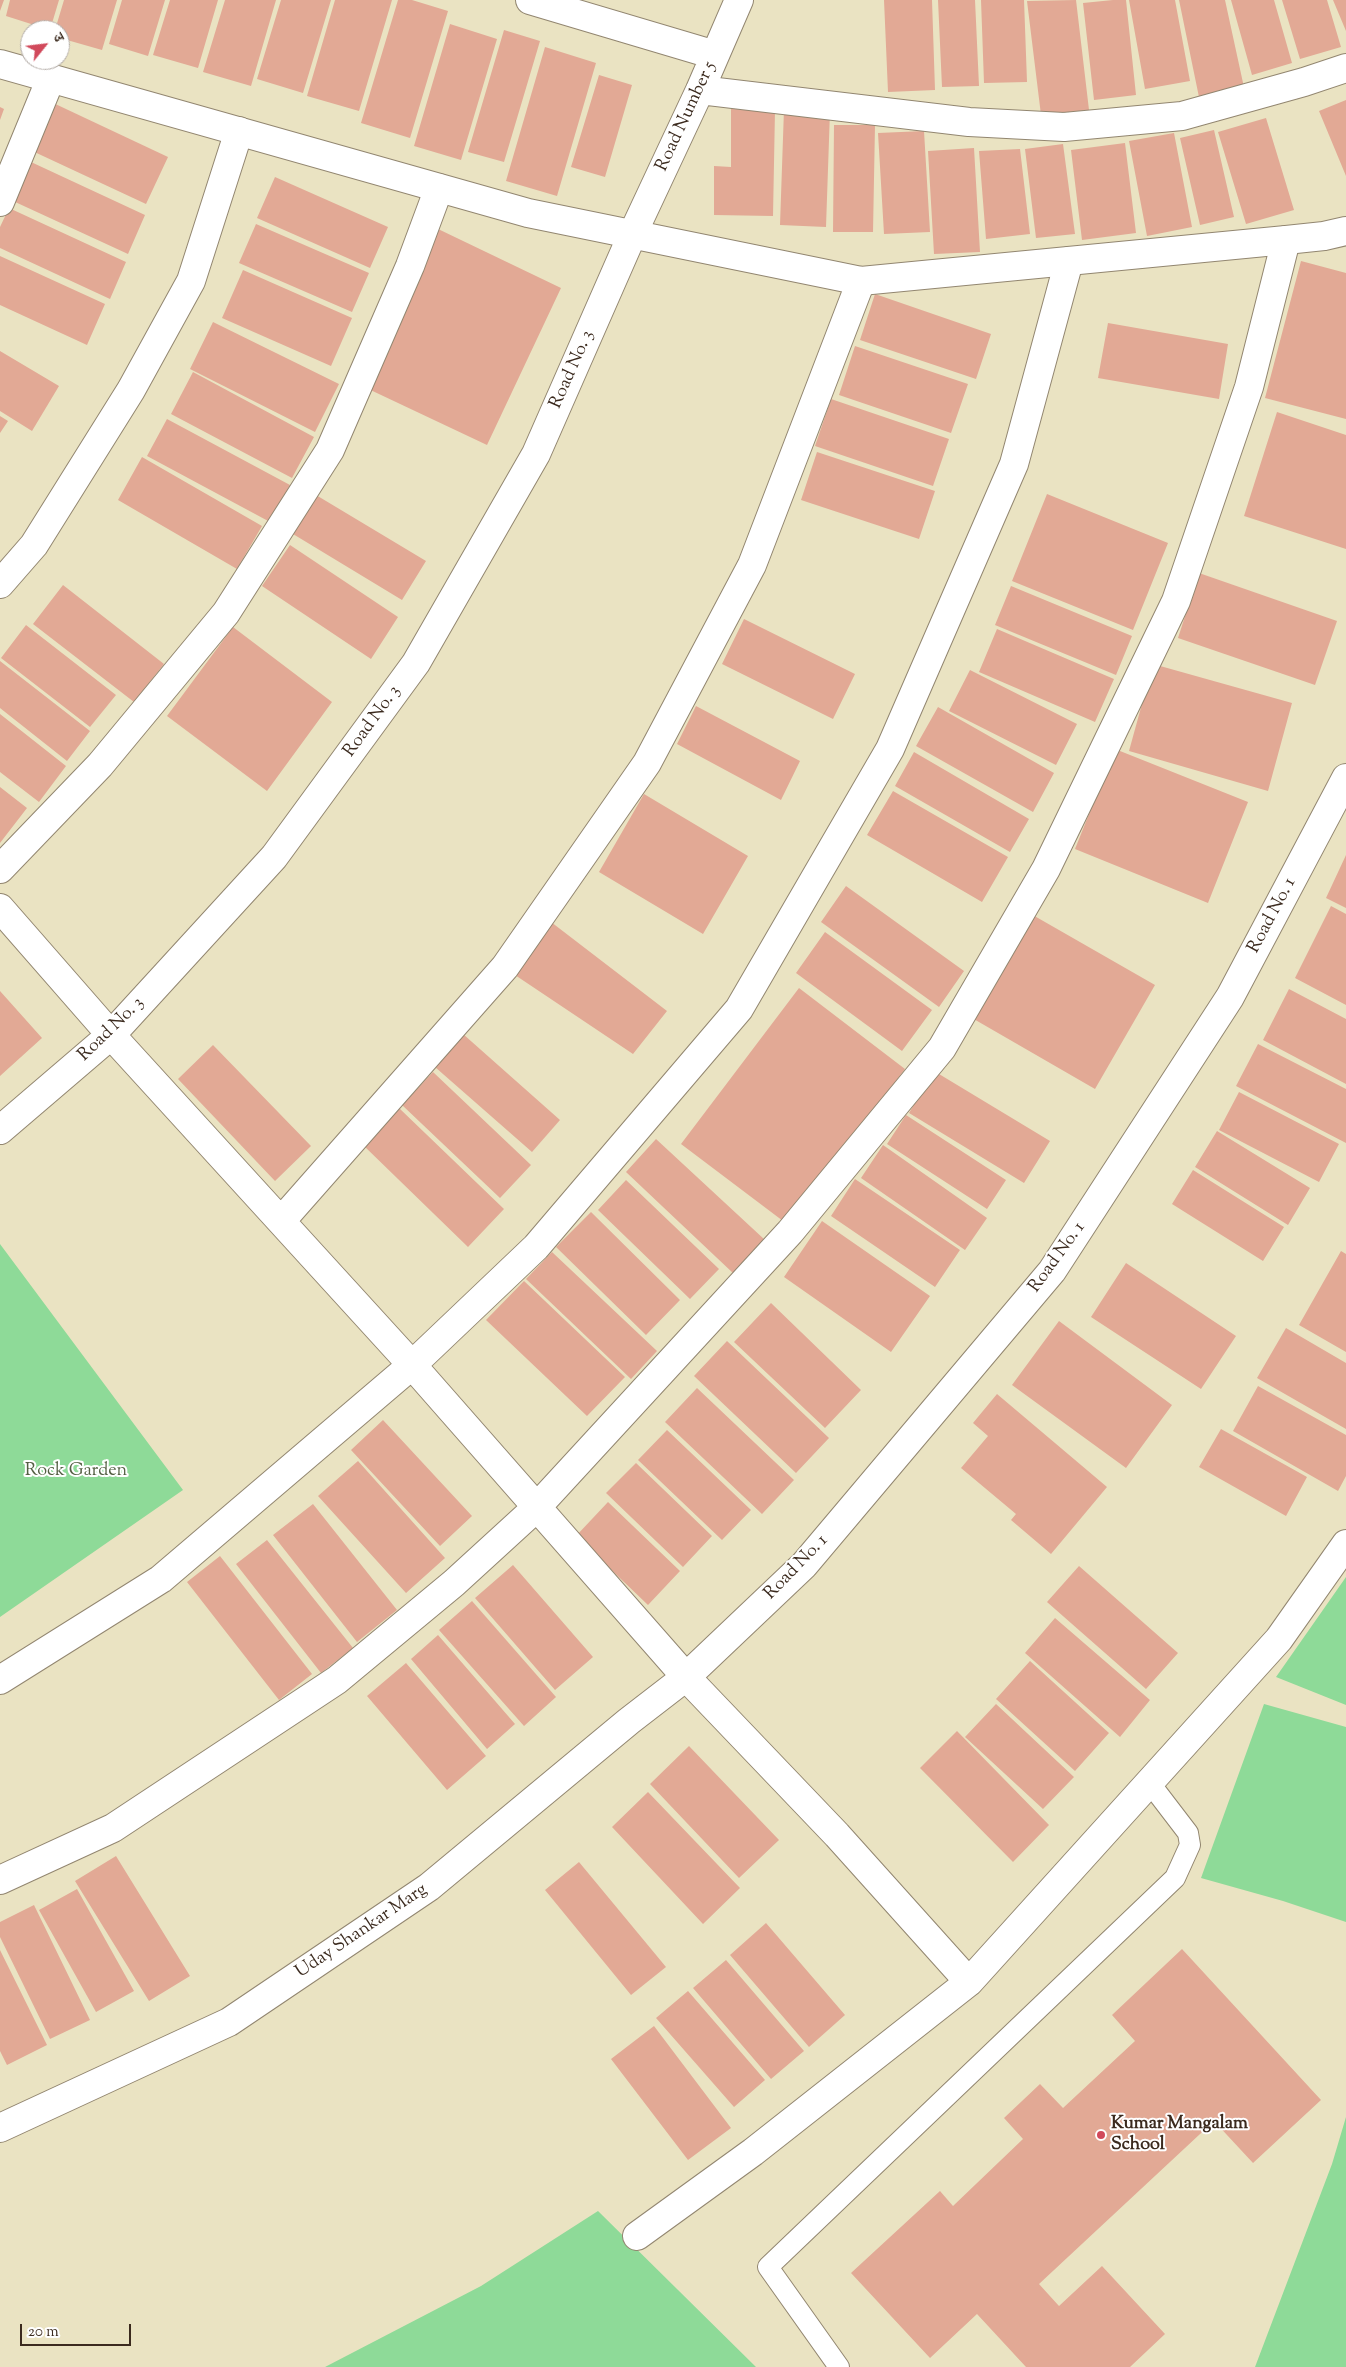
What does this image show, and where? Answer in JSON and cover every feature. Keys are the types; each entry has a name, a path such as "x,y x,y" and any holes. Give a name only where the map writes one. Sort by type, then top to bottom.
{"street":[{"path":"530,0 715,55"},
{"name":"Road Number 5","path":"633,233 700,90 739,0"},
{"path":"0,64 528,213 861,281 1286,240 1324,236 1346,231"},
{"path":"700,90 969,122 1064,127 1182,116 1304,82 1346,68"},
{"path":"0,202 52,78"},
{"path":"0,584 34,545 131,390 191,281 239,131"},
{"path":"0,869 100,765 226,613 330,450 410,266 439,188"},
{"name":"Road No. 3","path":"0,1130 111,1035 274,857 416,663 536,454 633,233"},
{"path":"0,1880 113,1828 337,1680 454,1583 536,1508 790,1232 942,1048 1046,869 1176,601 1249,387 1286,240"},
{"path":"0,1680 161,1579 412,1365 536,1247 739,1009 890,749 1014,464 1069,261"},
{"path":"282,1220 506,967 647,763 752,564 861,281"},
{"name":"Road No. 1","path":"686,1677 804,1565 1052,1271 1230,997 1346,778"},
{"path":"0,908 111,1035 282,1220 412,1365 686,1677 837,1835 969,1982"},
{"path":"637,2236 752,2152 969,1982 1279,1639 1346,1544"},
{"name":"Uday Shankar Marg","path":"0,2128 229,2022 428,1887 629,1721 686,1677"}],"lane":[{"path":"839,2367 768,2267 1175,1878 1190,1845 1188,1833 1149,1782"}],"green space":[{"name":"Rock Garden","path":"0,1244 183,1490 0,1617"},
{"path":"1346,1577 1346,1705 1276,1677"},
{"path":"1264,1704 1346,1727 1346,1922 1283,1901 1201,1878"},
{"path":"1346,2117 1346,2367 1255,2367 1332,2164"},
{"path":"598,2211 756,2367 325,2367 481,2286"}],"building":[{"path":"0,0 4,0 0,11"},
{"path":"10,0 59,0 53,20 20,20 6,16"},
{"path":"64,0 117,0 102,50 70,41 70,20 58,20"},
{"path":"122,0 165,0 148,56 109,44"},
{"path":"170,0 218,0 198,68 153,55"},
{"path":"225,0 276,0 251,86 203,72"},
{"path":"281,0 331,0 303,93 257,79"},
{"path":"335,0 392,0 359,111 307,96"},
{"path":"398,0 412,0 448,11 410,138 361,123"},
{"path":"884,0 932,0 935,90 888,92"},
{"path":"938,0 975,0 979,86 942,87"},
{"path":"981,0 1024,0 1027,82 984,83"},
{"path":"1076,0 1089,110 1041,115 1027,1"},
{"path":"1126,0 1136,95 1094,100 1083,3"},
{"path":"1129,0 1175,0 1190,81 1145,89"},
{"path":"1179,0 1225,0 1245,92 1200,102"},
{"path":"1231,0 1274,0 1292,63 1252,75"},
{"path":"1282,0 1327,0 1341,47 1300,59"},
{"path":"1333,0 1346,0 1346,31"},
{"path":"450,24 497,39 461,160 414,146"},
{"path":"504,30 540,41 504,162 468,152"},
{"path":"545,47 596,63 557,196 506,181"},
{"path":"599,75 632,85 605,177 571,167"},
{"path":"1346,100 1346,176 1319,111"},
{"path":"49,101 168,157 146,204 28,149"},
{"path":"0,107 4,109 0,120"},
{"path":"731,109 775,110 773,216 714,215 714,166 731,167"},
{"path":"784,109 830,111 826,227 780,225"},
{"path":"1266,118 1294,210 1246,224 1218,132"},
{"path":"834,125 875,125 873,232 833,232"},
{"path":"1214,130 1234,217 1200,225 1180,138"},
{"path":"924,131 930,232 884,234 878,133"},
{"path":"1174,133 1192,227 1147,236 1129,141"},
{"path":"1125,143 1136,233 1082,240 1071,150"},
{"path":"1063,144 1075,234 1036,238 1025,149"},
{"path":"974,148 980,252 934,254 928,151"},
{"path":"1020,149 1030,234 986,239 979,151"},
{"path":"31,162 145,215 128,254 13,201"},
{"path":"275,177 388,227 370,268 257,218"},
{"path":"9,208 126,262 110,299 0,248 0,227"},
{"path":"256,224 369,273 352,312 239,263"},
{"path":"436,228 561,288 487,445 362,386"},
{"path":"0,256 105,304 87,345 0,305"},
{"path":"1301,261 1346,273 1346,419 1265,398"},
{"path":"243,270 352,318 331,366 222,318"},
{"path":"875,294 991,334 976,379 860,340"},
{"path":"213,322 339,384 315,432 190,369"},
{"path":"1108,323 1228,344 1219,399 1098,378"},
{"path":"855,346 968,384 951,433 839,395"},
{"path":"0,351 59,386 32,431 0,411"},
{"path":"193,372 314,437 292,478 171,414"},
{"path":"831,399 949,439 933,486 815,446"},
{"path":"1277,412 1346,435 1346,549 1244,516"},
{"path":"0,416 8,421 0,433"},
{"path":"167,419 290,485 270,522 147,456"},
{"path":"817,452 935,491 919,539 801,500"},
{"path":"142,457 262,526 237,569 118,500"},
{"path":"1047,494 1168,543 1133,630 1012,581"},
{"path":"316,495 426,561 402,600 293,534"},
{"path":"290,545 398,617 371,659 262,586"},
{"path":"1199,573 1337,621 1315,685 1178,638"},
{"path":"63,585 164,664 134,702 33,624"},
{"path":"1011,586 1132,636 1116,675 995,625"},
{"path":"744,619 855,674 833,719 722,664"},
{"path":"26,625 116,695 90,727 1,658"},
{"path":"233,627 332,702 267,791 167,716"},
{"path":"997,629 1114,679 1095,722 979,672"},
{"path":"0,661 90,731 67,761 0,708"},
{"path":"1153,664 1292,703 1268,791 1129,751"},
{"path":"970,670 1077,724 1056,765 949,711"},
{"path":"696,706 800,761 781,800 677,744"},
{"path":"938,707 1054,773 1033,812 916,746"},
{"path":"0,714 66,766 39,802 0,772"},
{"path":"1115,749 1248,802 1208,903 1075,849"},
{"path":"914,752 1029,819 1010,852 895,786"},
{"path":"0,787 27,808 0,843"},
{"path":"893,791 1008,857 982,902 867,835"},
{"path":"644,794 748,856 703,934 599,872"},
{"path":"1346,855 1346,908 1326,898"},
{"path":"846,886 964,971 939,1007 821,922"},
{"path":"1331,906 1346,914 1346,1005 1295,978"},
{"path":"1031,914 1155,985 1095,1089 972,1018"},
{"path":"551,922 667,1011 633,1054 515,975"},
{"path":"825,932 932,1010 902,1051 796,973"},
{"path":"799,988 905,1069 787,1224 681,1144"},
{"path":"1289,989 1346,1019 1346,1084 1263,1040"},
{"path":"0,991 42,1038 0,1076"},
{"path":"463,1034 560,1120 532,1152 435,1067"},
{"path":"1258,1044 1346,1089 1346,1143 1236,1086"},
{"path":"213,1045 311,1146 275,1181 178,1079"},
{"path":"934,1071 1050,1141 1024,1183 909,1113"},
{"path":"433,1072 531,1165 500,1198 402,1105"},
{"path":"1239,1092 1339,1144 1319,1182 1219,1130"},
{"path":"399,1108 504,1209 468,1247 363,1145"},
{"path":"906,1115 1006,1180 987,1209 887,1144"},
{"path":"1217,1131 1310,1188 1288,1225 1195,1167"},
{"path":"656,1139 765,1240 734,1274 626,1172"},
{"path":"883,1145 987,1218 965,1250 861,1178"},
{"path":"1193,1170 1284,1227 1263,1261 1172,1204"},
{"path":"855,1179 960,1250 935,1287 831,1216"},
{"path":"626,1180 719,1269 690,1299 598,1210"},
{"path":"591,1212 680,1300 646,1335 556,1247"},
{"path":"822,1221 930,1296 891,1352 784,1277"},
{"path":"1341,1251 1346,1254 1346,1352 1299,1325"},
{"path":"552,1252 657,1351 631,1379 526,1279"},
{"path":"1126,1263 1236,1336 1201,1389 1091,1317"},
{"path":"524,1281 625,1377 587,1416 486,1320"},
{"path":"771,1303 861,1390 825,1428 734,1342"},
{"path":"1059,1321 1172,1405 1126,1468 1012,1385"},
{"path":"1286,1328 1346,1363 1346,1429 1257,1378"},
{"path":"727,1341 829,1438 796,1473 694,1376"},
{"path":"1258,1386 1346,1435 1346,1476 1338,1491 1233,1431"},
{"path":"697,1388 794,1480 762,1514 665,1422"},
{"path":"997,1394 1107,1487 1051,1554 1011,1520 1016,1514 961,1468 988,1436 973,1423"},
{"path":"383,1420 472,1516 440,1546 351,1450"},
{"path":"1221,1429 1307,1477 1286,1516 1199,1467"},
{"path":"667,1430 751,1510 722,1540 638,1460"},
{"path":"358,1461 445,1558 406,1593 318,1496"},
{"path":"636,1463 712,1536 683,1567 606,1493"},
{"path":"608,1502 680,1571 648,1605 576,1536"},
{"path":"313,1504 397,1610 357,1642 273,1535"},
{"path":"267,1540 353,1648 321,1673 236,1564"},
{"path":"220,1556 312,1674 279,1700 187,1582"},
{"path":"513,1565 593,1657 555,1690 475,1598"},
{"path":"1079,1566 1178,1653 1146,1689 1047,1602"},
{"path":"472,1601 556,1697 524,1726 439,1630"},
{"path":"1055,1618 1150,1700 1120,1737 1025,1653"},
{"path":"438,1635 515,1724 487,1749 411,1659"},
{"path":"1030,1661 1109,1733 1075,1771 996,1699"},
{"path":"406,1663 486,1756 447,1790 367,1696"},
{"path":"996,1704 1074,1777 1043,1809 965,1737"},
{"path":"957,1731 1049,1825 1013,1862 920,1768"},
{"path":"689,1746 779,1840 739,1878 650,1784"},
{"path":"648,1792 740,1888 703,1924 612,1827"},
{"path":"116,1856 190,1976 149,2001 75,1881"},
{"path":"579,1862 666,1967 631,1995 545,1890"},
{"path":"77,1889 134,1991 96,2012 39,1910"},
{"path":"34,1905 90,2020 50,2039 0,1937 0,1922"},
{"path":"766,1923 845,2015 809,2047 730,1955"},
{"path":"1182,1949 1321,2100 1253,2163 1214,2121 1039,2284 1059,2306 1102,2266 1165,2334 1130,2367 1026,2367 977,2314 930,2358 851,2273 940,2191 953,2206 1023,2139 1004,2118 1040,2084 1063,2108 1135,2041 1112,2015"},
{"path":"0,1950 47,2045 7,2065 0,2051"},
{"path":"726,1960 804,2051 771,2079 693,1988"},
{"path":"688,1991 765,2080 734,2107 656,2018"},
{"path":"654,2026 731,2128 688,2160 611,2059"}],"place":[{"name":"Kumar Mangalam School","path":"1101,2135"}]}
